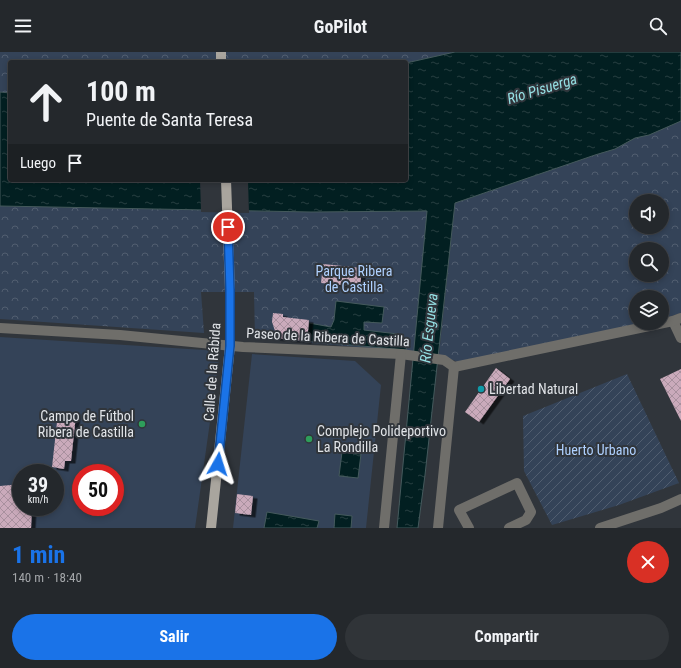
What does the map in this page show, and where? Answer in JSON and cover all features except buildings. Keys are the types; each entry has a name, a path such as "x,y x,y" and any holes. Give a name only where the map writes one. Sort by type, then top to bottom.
{"main road":[{"name":"Calle de la Rábida","path":"211,528 230,346 230,290 226,182"}],"street":[{"path":"438,528 454,367 677,320 681,338"},
{"name":"Paseo de la Ribera de Castilla","path":"0,328 120,335 243,347 405,355 444,360 454,367"},
{"path":"384,528 405,355"},
{"path":"469,528 459,510 517,483 531,512 526,520 509,528"},
{"path":"600,528 661,508 681,499"}],"green space":[{"path":"0,52 455,52 408,63 408,60 8,60 8,93 0,92"},
{"path":"681,121 681,313 669,317 669,290 629,290 629,326 461,363 439,355 455,203 615,149 635,138 649,135"},
{"name":"Parque Ribera de Castilla","path":"0,206 311,212 428,211 414,352 255,338 254,292 201,292 204,333 0,319"},
{"path":"0,337 220,351 195,528 0,528"},
{"name":"Complejo Polideportivo La Rondilla","path":"252,354 355,361 381,385 366,528 233,528"},
{"name":"Huerto Urbano","path":"627,374 679,483 619,505 552,525 524,471 523,416"}],"water":[{"path":"455,52 681,52 681,121 649,135 635,138 615,149 455,203 418,528 397,528 427,211 311,212 0,206 0,92 8,93 8,182 408,182 408,63"},
{"path":"336,301 384,307 382,323 364,322 364,330 398,334 407,344 406,350 307,341 309,323 331,327 334,320"},
{"path":"342,452 361,454 358,478 339,476"},
{"path":"267,512 319,521 317,528 264,528"},
{"path":"335,514 352,516 351,528 334,528"}],"pier":[{"path":"200,182 248,182 249,213 201,212"}],"place":[{"name":"Libertad Natural","path":"481,389"},
{"name":"Campo de Fútbol Ribera de Castilla","path":"142,424"},
{"name":"Complejo Polideportivo La Rondilla","path":"309,439"}],"route":[{"path":"218,464 230,346 228,227"}],"water label":[{"name":"Río Pisuerga","path":"542,89"},
{"name":"Río Esgueva","path":"429,328"}]}
